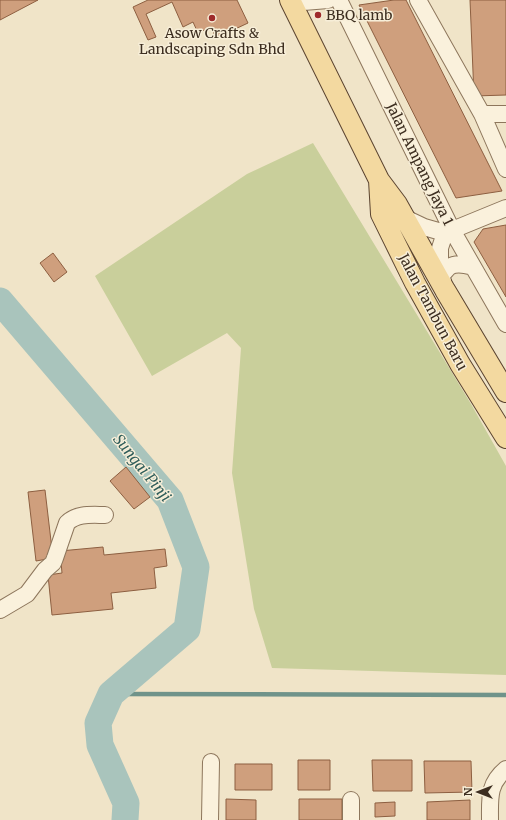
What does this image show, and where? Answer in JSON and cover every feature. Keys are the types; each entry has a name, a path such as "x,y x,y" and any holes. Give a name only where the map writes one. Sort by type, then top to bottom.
{"main road":[{"name":"Jalan Tambun Baru","path":"290,2 379,180 397,204 506,392"},
{"name":"Jalan Tambun Baru","path":"379,180 381,214 415,283 460,364 506,438"}],"street":[{"path":"290,2 328,0"},
{"name":"Jalan Ampang Jaya 1","path":"339,0 449,232 473,267 506,324"},
{"path":"418,0 482,114 506,169"},
{"path":"482,114 506,114"},
{"path":"405,218 424,227 449,232 506,208"},
{"path":"443,283 440,265 440,248 449,232"},
{"path":"443,283 449,267 458,264 473,267"},
{"path":"0,610 27,594 52,563 67,523 70,519 86,514 105,515"},
{"path":"210,820 211,762"},
{"path":"490,820 492,788 499,775 506,769"},
{"path":"351,800 351,820"}],"green space":[{"path":"313,143 471,404 506,466 506,675 272,668 254,609 232,473 241,348 227,333 152,376 95,276 247,174"}],"building":[{"path":"0,0 38,0 0,20"},
{"name":"Asow Crafts & Landscaping Sdn Bhd","path":"148,0 237,0 248,23 216,38 211,27 198,33 193,22 183,27 172,2 146,14 156,37 148,40 133,7"},
{"path":"394,0 406,0 502,191 456,198 359,5"},
{"path":"470,0 506,0 506,95 474,96"},
{"path":"506,225 506,297 474,242 483,229"},
{"path":"53,253 67,272 54,282 40,263"},
{"path":"126,467 150,497 134,509 110,481"},
{"path":"45,490 53,558 36,561 28,492"},
{"path":"103,547 104,555 165,549 167,566 154,568 156,588 111,593 113,609 52,615 48,575 62,573 60,551"},
{"path":"298,760 330,760 330,790 298,790"},
{"path":"372,760 412,760 412,791 373,791"},
{"path":"424,761 471,761 472,792 425,793"},
{"path":"235,764 272,764 272,790 235,790"},
{"path":"226,799 256,800 256,820 226,820"},
{"path":"299,799 342,799 342,820 299,820"},
{"path":"470,800 470,820 427,820 427,802"},
{"path":"395,802 395,816 375,817 375,803"}],"waterway":[{"name":"Sungai Pinji","path":"0,301 170,500 196,567 187,629 111,694 98,723 100,745 126,803 125,820"},
{"path":"111,694 506,695"}],"place":[{"name":"BBQ lamb","path":"318,15"},
{"name":"Asow Crafts & Landscaping Sdn Bhd","path":"212,18"}]}
